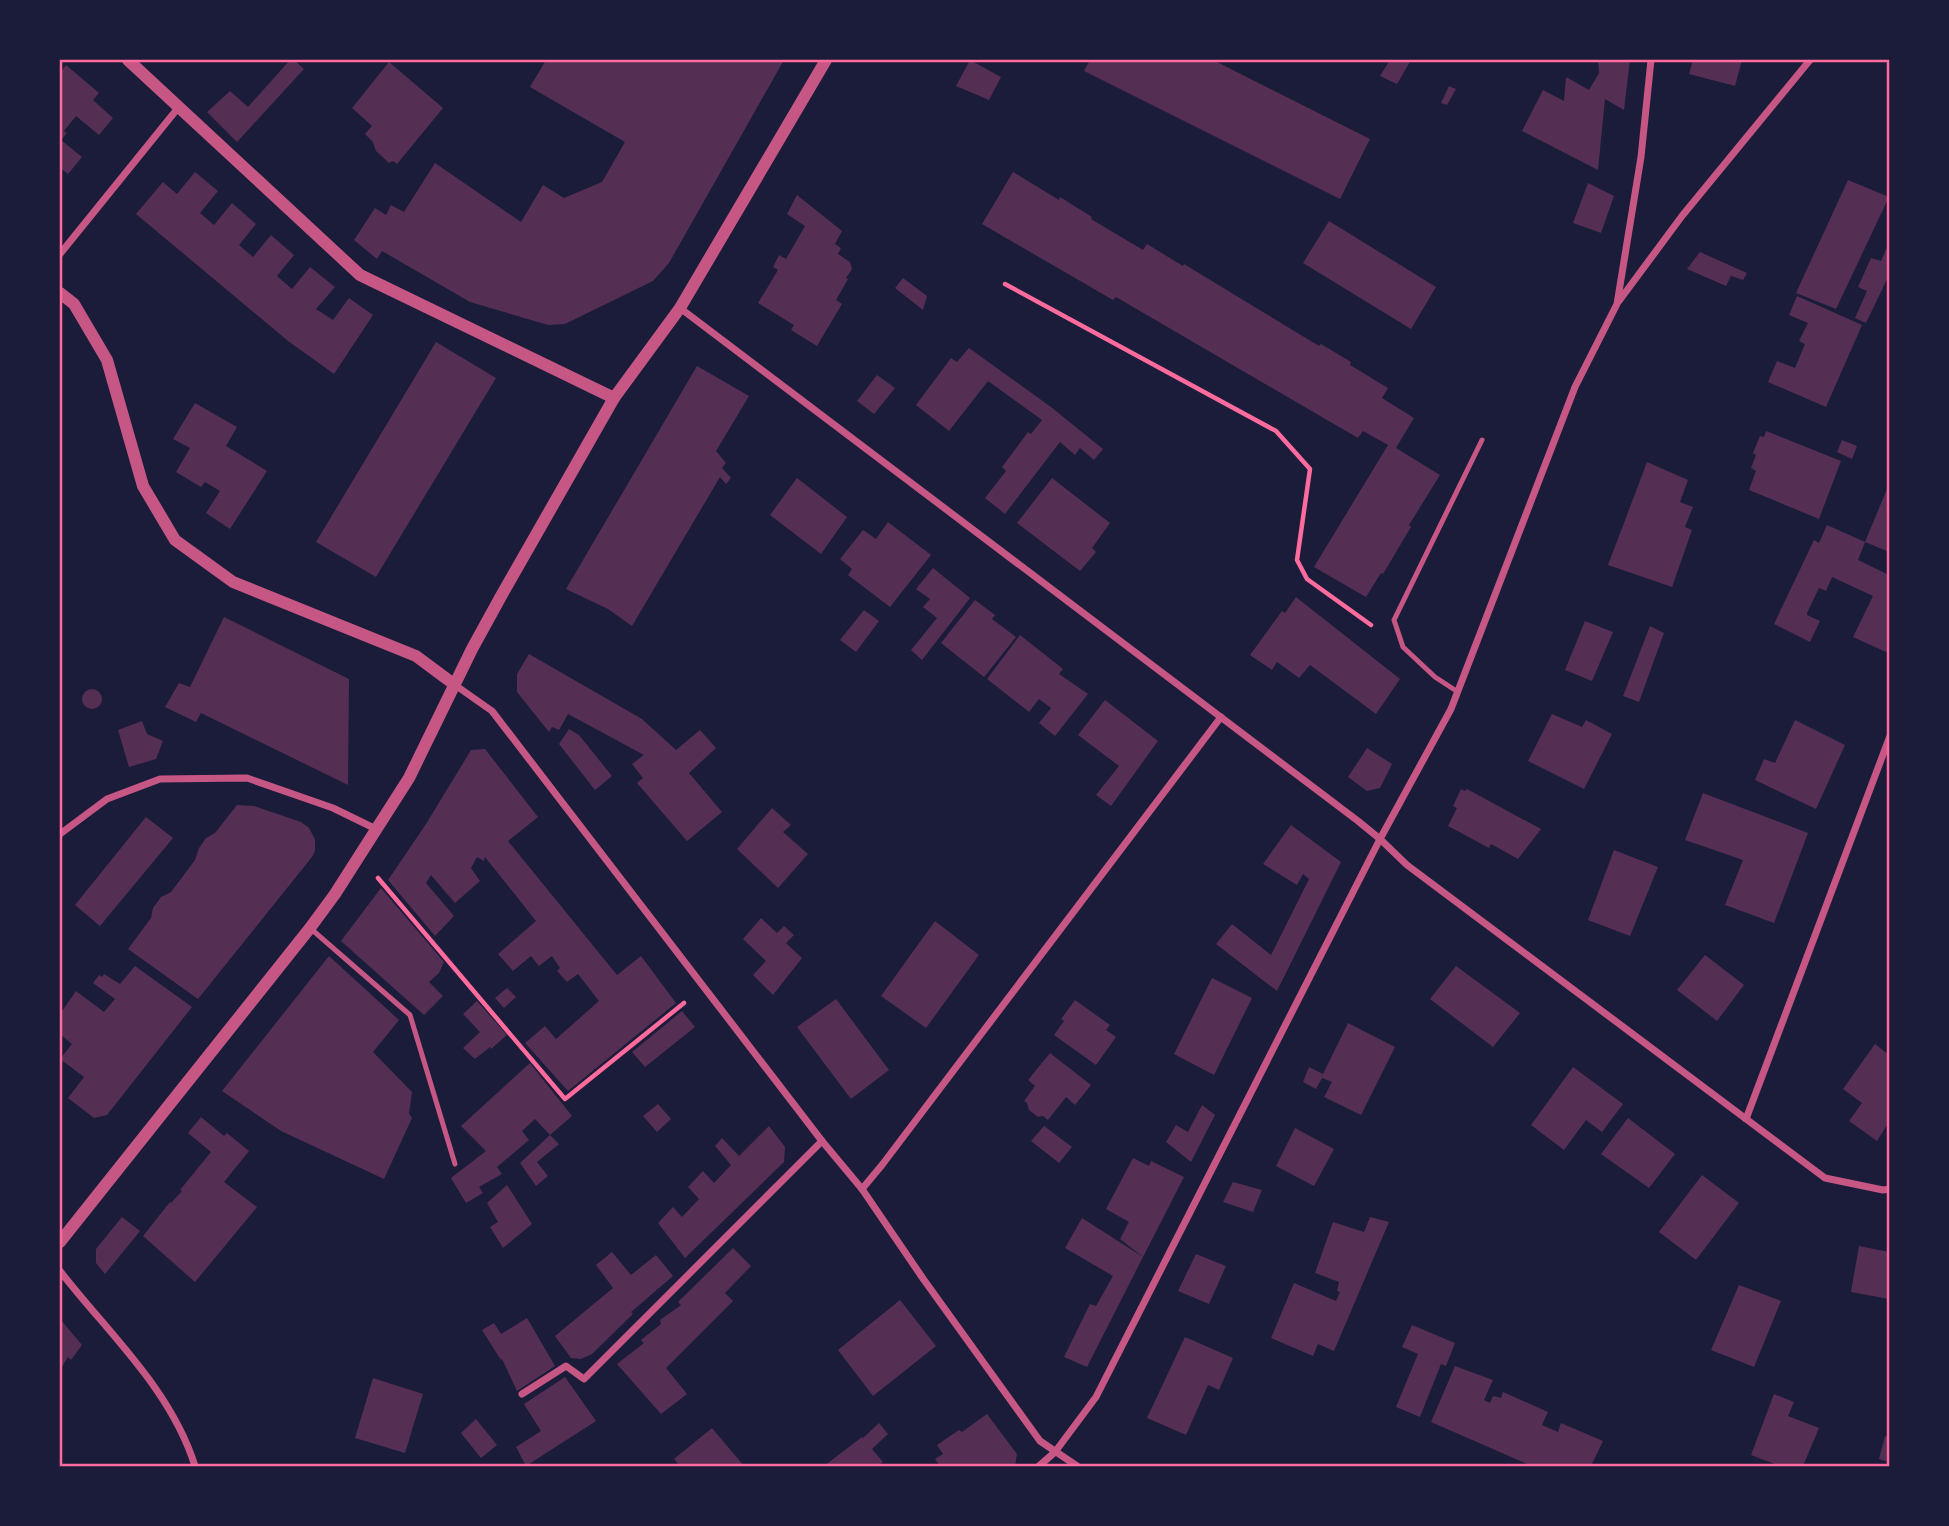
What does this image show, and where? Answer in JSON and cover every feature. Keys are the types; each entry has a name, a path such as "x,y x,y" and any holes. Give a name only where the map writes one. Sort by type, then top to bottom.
{"street":[{"path":"128,60 360,275 614,398"},
{"path":"60,1242 335,894 409,778 472,649 614,398 680,308 826,60"},
{"path":"1617,304 1641,157 1651,60"},
{"path":"1039,1466 1055,1452 1096,1397 1380,839 1451,709 1575,387 1617,304 1682,216 1810,60"},
{"path":"60,254 178,108"},
{"path":"60,293 74,304 107,360 143,486 175,540 233,582 416,656 492,711 822,1141 862,1189 1040,1441 1077,1466"},
{"path":"680,308 1221,717 1380,839 1407,865 1825,1178 1889,1189"},
{"path":"862,1189 1221,717"},
{"path":"1746,1119 1889,736"},
{"path":"60,834 107,799 160,779 247,779 333,808 376,829"},
{"path":"522,1394 566,1366 584,1379 822,1141"},
{"path":"60,1271 142,1368 188,1444 195,1466"}],"lane":[{"path":"1458,692 1435,677 1403,648 1394,620 1482,440"},
{"path":"310,928 410,1015 455,1164"}],"path":[{"path":"1005,284 1276,431 1310,469 1297,560 1307,579 1403,648"},
{"path":"358,857 384,884 565,1100 704,987"}],"building":[{"path":"290,60 294,60 304,69 237,142 207,112 230,91 248,107"},
{"path":"546,60 784,60 669,263 653,281 565,324 548,325 470,302 382,251 377,259 354,240 375,208 386,215 391,205 404,212 435,163 521,222 543,185 564,198 602,182 625,142 530,87"},
{"path":"970,60 1001,77 989,100 956,86"},
{"path":"1090,60 1213,60 1370,139 1340,199 1084,71"},
{"path":"1390,60 1411,60 1397,84 1380,76"},
{"path":"1598,60 1630,60 1624,110 1605,99 1598,170 1522,131 1543,90 1564,101 1566,77 1589,90 1599,73"},
{"path":"1693,60 1742,60 1735,86 1689,74"},
{"path":"389,62 443,108 397,164 393,161 389,163 376,151 373,142 365,134 372,126 352,108"},
{"path":"66,65 99,93 93,100 113,118 99,135 76,116 64,131 67,133 61,140 82,157 68,174 60,168 60,73"},
{"path":"1449,86 1456,89 1447,105 1441,103"},
{"path":"195,172 218,191 200,213 214,225 232,203 256,224 239,245 253,257 271,235 294,255 277,276 292,289 310,267 335,287 316,309 333,320 349,298 373,315 334,374 288,341 136,214 163,182 177,194"},
{"path":"1013,172 1059,200 1060,197 1143,250 1147,244 1319,346 1321,344 1351,362 1350,365 1388,388 1382,398 1414,418 1396,448 1440,475 1383,574 1381,573 1366,597 1314,567 1388,445 1363,431 1358,438 1116,297 1113,300 982,224"},
{"path":"1848,180 1889,197 1836,309 1796,293"},
{"path":"1588,183 1614,196 1601,233 1573,223"},
{"path":"797,195 842,231 835,244 841,248 838,254 850,262 852,269 836,300 842,304 817,346 791,330 794,325 758,303 778,270 773,267 779,255 786,259 805,226 787,214"},
{"path":"1329,221 1436,287 1411,329 1303,263"},
{"path":"1889,243 1889,275 1866,323 1855,318 1867,291 1858,287 1871,258 1881,261"},
{"path":"1700,252 1747,273 1743,280 1731,276 1726,286 1687,269"},
{"path":"903,278 927,296 923,310 895,288"},
{"path":"1797,296 1862,325 1826,407 1768,382 1777,361 1795,368 1805,344 1799,341 1808,323 1789,315"},
{"path":"436,342 496,378 376,577 316,542"},
{"path":"969,348 1051,407 1103,449 1094,460 1080,448 1075,455 1060,442 1005,514 985,498 1006,471 1002,467 1028,432 1031,434 1042,420 988,381 949,431 916,405 951,358 957,362"},
{"path":"697,366 749,396 716,451 726,463 722,468 731,478 726,484 720,477 632,626 608,609 566,589"},
{"path":"877,375 895,388 874,414 857,401"},
{"path":"195,403 237,427 226,446 267,471 230,529 206,513 220,491 205,482 201,487 176,472 190,448 173,439"},
{"path":"1766,431 1841,461 1819,519 1749,490 1756,471 1751,468 1756,455 1753,453 1760,436 1764,437"},
{"path":"1842,440 1857,446 1852,459 1837,452"},
{"path":"1647,462 1688,480 1680,502 1693,507 1685,527 1692,530 1672,587 1608,565"},
{"path":"797,478 847,517 821,554 770,515"},
{"path":"1052,478 1110,523 1092,548 1096,552 1080,571 1017,523"},
{"path":"1889,484 1889,552 1865,542"},
{"path":"888,522 931,555 890,607 848,575 852,569 840,559 863,530 876,539"},
{"path":"1827,525 1865,542 1858,560 1889,575 1889,645 1886,652 1853,637 1873,596 1832,577 1826,591 1819,588 1807,613 1820,621 1810,642 1774,624 1814,540 1819,543"},
{"path":"933,568 970,598 922,660 911,650 937,618 923,607 930,599 916,589"},
{"path":"1296,597 1400,679 1376,714 1310,665 1299,678 1277,662 1272,670 1250,655 1282,611 1285,613"},
{"path":"975,600 995,615 992,619 1016,637 984,677 941,643"},
{"path":"864,610 879,621 856,652 840,640"},
{"path":"224,617 349,679 348,785 201,713 196,722 165,707 179,683 190,687"},
{"path":"1585,621 1613,632 1592,681 1565,670"},
{"path":"1650,626 1664,633 1639,702 1623,696"},
{"path":"1020,635 1063,669 1059,674 1088,694 1055,736 1039,723 1051,708 1039,699 1029,712 987,679"},
{"path":"529,654 642,719 676,750 700,730 716,748 689,773 722,812 687,841 637,783 643,778 632,764 644,755 568,714 559,730 552,727 549,732 517,692 517,674"},
{"path":"92,689 99,692 102,699 99,706 92,709 85,706 82,699 85,692"},
{"path":"1105,700 1158,741 1111,806 1096,795 1119,766 1078,735"},
{"path":"1552,714 1582,727 1586,720 1612,734 1584,789 1528,761"},
{"path":"1795,720 1845,745 1816,809 1755,780 1764,759 1775,763"},
{"path":"142,721 147,734 163,741 156,759 129,767 118,730"},
{"path":"569,729 579,735 612,776 595,790 559,744"},
{"path":"1367,748 1392,764 1380,788 1367,791 1348,777"},
{"path":"485,749 538,817 508,841 617,975 641,956 676,1003 568,1091 525,1043 545,1026 556,1039 599,1001 578,974 567,982 557,971 560,968 552,956 539,966 531,956 513,971 498,954 536,921 485,857 484,861 477,857 471,868 480,881 455,903 431,875 426,883 454,916 435,936 388,880 471,750"},
{"path":"1461,789 1467,789 1541,829 1518,859 1491,844 1489,848 1448,826 1457,808 1453,806"},
{"path":"1703,793 1808,833 1774,923 1725,905 1743,860 1685,840"},
{"path":"237,805 254,806 301,822 309,828 315,839 315,851 198,999 128,949 151,918 153,908 161,897 171,892 195,860 206,838 215,833"},
{"path":"772,808 791,825 783,832 808,854 778,888 737,849"},
{"path":"146,817 173,838 100,926 75,905"},
{"path":"1291,825 1341,862 1277,991 1216,944 1232,924 1271,955 1309,879 1303,874 1297,885 1263,864"},
{"path":"1614,850 1658,867 1630,936 1588,920"},
{"path":"381,888 444,962 439,973 429,982 443,996 424,1015 341,941"},
{"path":"761,918 777,933 784,926 794,935 786,943 802,958 773,995 753,975 766,961 743,939"},
{"path":"935,921 979,955 926,1028 881,996"},
{"path":"1705,955 1744,985 1717,1021 1677,990"},
{"path":"329,956 399,1020 373,1052 412,1092 409,1113 412,1118 384,1179 281,1131 222,1091"},
{"path":"135,966 192,1007 107,1115 94,1118 68,1098 84,1077 60,1059 72,1044 60,1034 60,1014 76,991 104,1012 115,999 93,983 99,975 102,977 104,974 120,984"},
{"path":"1456,966 1520,1013 1493,1047 1430,999"},
{"path":"1212,978 1252,998 1214,1075 1174,1054"},
{"path":"507,988 516,997 504,1008 495,998"},
{"path":"836,999 889,1070 851,1099 797,1027"},
{"path":"1075,1000 1110,1025 1106,1030 1116,1037 1096,1065 1054,1035 1064,1021 1061,1019"},
{"path":"477,1001 507,1035 475,1059 463,1048 480,1032 463,1014"},
{"path":"682,1011 695,1027 645,1067 632,1052"},
{"path":"1348,1023 1395,1047 1361,1115 1324,1097 1332,1082 1322,1078 1316,1089 1303,1082 1309,1067 1323,1074"},
{"path":"1875,1044 1889,1055 1889,1122 1877,1141 1849,1121 1862,1103 1843,1089"},
{"path":"1050,1053 1091,1085 1075,1105 1066,1097 1048,1120 1029,1110 1024,1101 1035,1086 1028,1080"},
{"path":"530,1063 572,1116 550,1135 535,1119 522,1131 529,1140 497,1167 502,1174 479,1187 483,1193 466,1203 451,1178 486,1151 461,1126"},
{"path":"1573,1067 1623,1104 1602,1132 1586,1120 1564,1150 1531,1125"},
{"path":"658,1104 671,1119 657,1132 643,1116"},
{"path":"1202,1105 1215,1115 1191,1162 1166,1142 1176,1125 1188,1132"},
{"path":"201,1117 224,1136 227,1133 249,1151 224,1182 257,1207 195,1282 143,1236 211,1152 188,1133"},
{"path":"1628,1118 1675,1154 1649,1188 1601,1154"},
{"path":"769,1126 785,1147 784,1162 685,1258 658,1223 673,1207 682,1217 699,1199 688,1187 703,1171 714,1183 731,1165 715,1146 722,1138 739,1156"},
{"path":"1044,1126 1072,1147 1059,1163 1031,1141"},
{"path":"1295,1128 1334,1149 1314,1186 1276,1166"},
{"path":"550,1135 559,1144 537,1162 548,1176 536,1186 520,1163"},
{"path":"1133,1158 1149,1166 1151,1161 1184,1177 1143,1257 1120,1239 1129,1222 1106,1209"},
{"path":"1702,1175 1739,1203 1696,1260 1659,1232"},
{"path":"1233,1182 1262,1190 1253,1212 1223,1202"},
{"path":"507,1185 532,1224 503,1248 490,1227 498,1222 487,1203"},
{"path":"122,1217 140,1231 105,1274 96,1263 96,1249"},
{"path":"1370,1217 1389,1222 1334,1351 1318,1344 1313,1356 1271,1338 1294,1283 1336,1301 1340,1292 1337,1291 1339,1282 1315,1273 1333,1222 1364,1232"},
{"path":"1082,1218 1143,1257 1087,1367 1064,1357 1090,1304 1096,1306 1113,1276 1065,1248"},
{"path":"1859,1246 1889,1252 1889,1299 1851,1292"},
{"path":"733,1248 751,1266 725,1293 733,1301 666,1368 687,1394 661,1414 617,1364 644,1343 641,1340 661,1324 660,1320 681,1305 678,1302"},
{"path":"612,1252 631,1275 656,1255 673,1276 631,1312 633,1314 592,1354 581,1359 571,1358 555,1336 613,1288 596,1265"},
{"path":"1196,1254 1226,1266 1209,1304 1178,1291"},
{"path":"1739,1285 1781,1301 1754,1367 1711,1350"},
{"path":"900,1300 936,1346 873,1396 838,1350"},
{"path":"527,1318 555,1366 517,1391 502,1359 482,1330 494,1323 501,1334"},
{"path":"60,1319 82,1345 71,1360 68,1357 60,1370"},
{"path":"1412,1325 1455,1343 1446,1366 1441,1364 1420,1417 1396,1407 1418,1354 1402,1347"},
{"path":"1185,1337 1233,1358 1219,1390 1208,1385 1186,1435 1147,1418"},
{"path":"1455,1366 1493,1380 1484,1400 1490,1403 1493,1396 1501,1398 1503,1392 1548,1412 1542,1425 1558,1432 1561,1423 1603,1441 1591,1466 1532,1466 1431,1422"},
{"path":"565,1377 596,1421 526,1466 516,1447 541,1431 524,1404"},
{"path":"373,1378 423,1394 405,1453 355,1438"},
{"path":"1774,1394 1794,1402 1788,1416 1819,1428 1803,1466 1780,1466 1751,1455"},
{"path":"987,1414 1017,1454 1015,1466 940,1466 935,1459 943,1454 937,1445 959,1430 962,1432"},
{"path":"476,1419 497,1445 481,1458 461,1433"},
{"path":"879,1423 888,1434 872,1449 883,1462 877,1466 824,1466 863,1438"},
{"path":"712,1428 744,1466 680,1466 674,1459"},
{"path":"1885,1436 1889,1437 1889,1462 1879,1459"}]}
